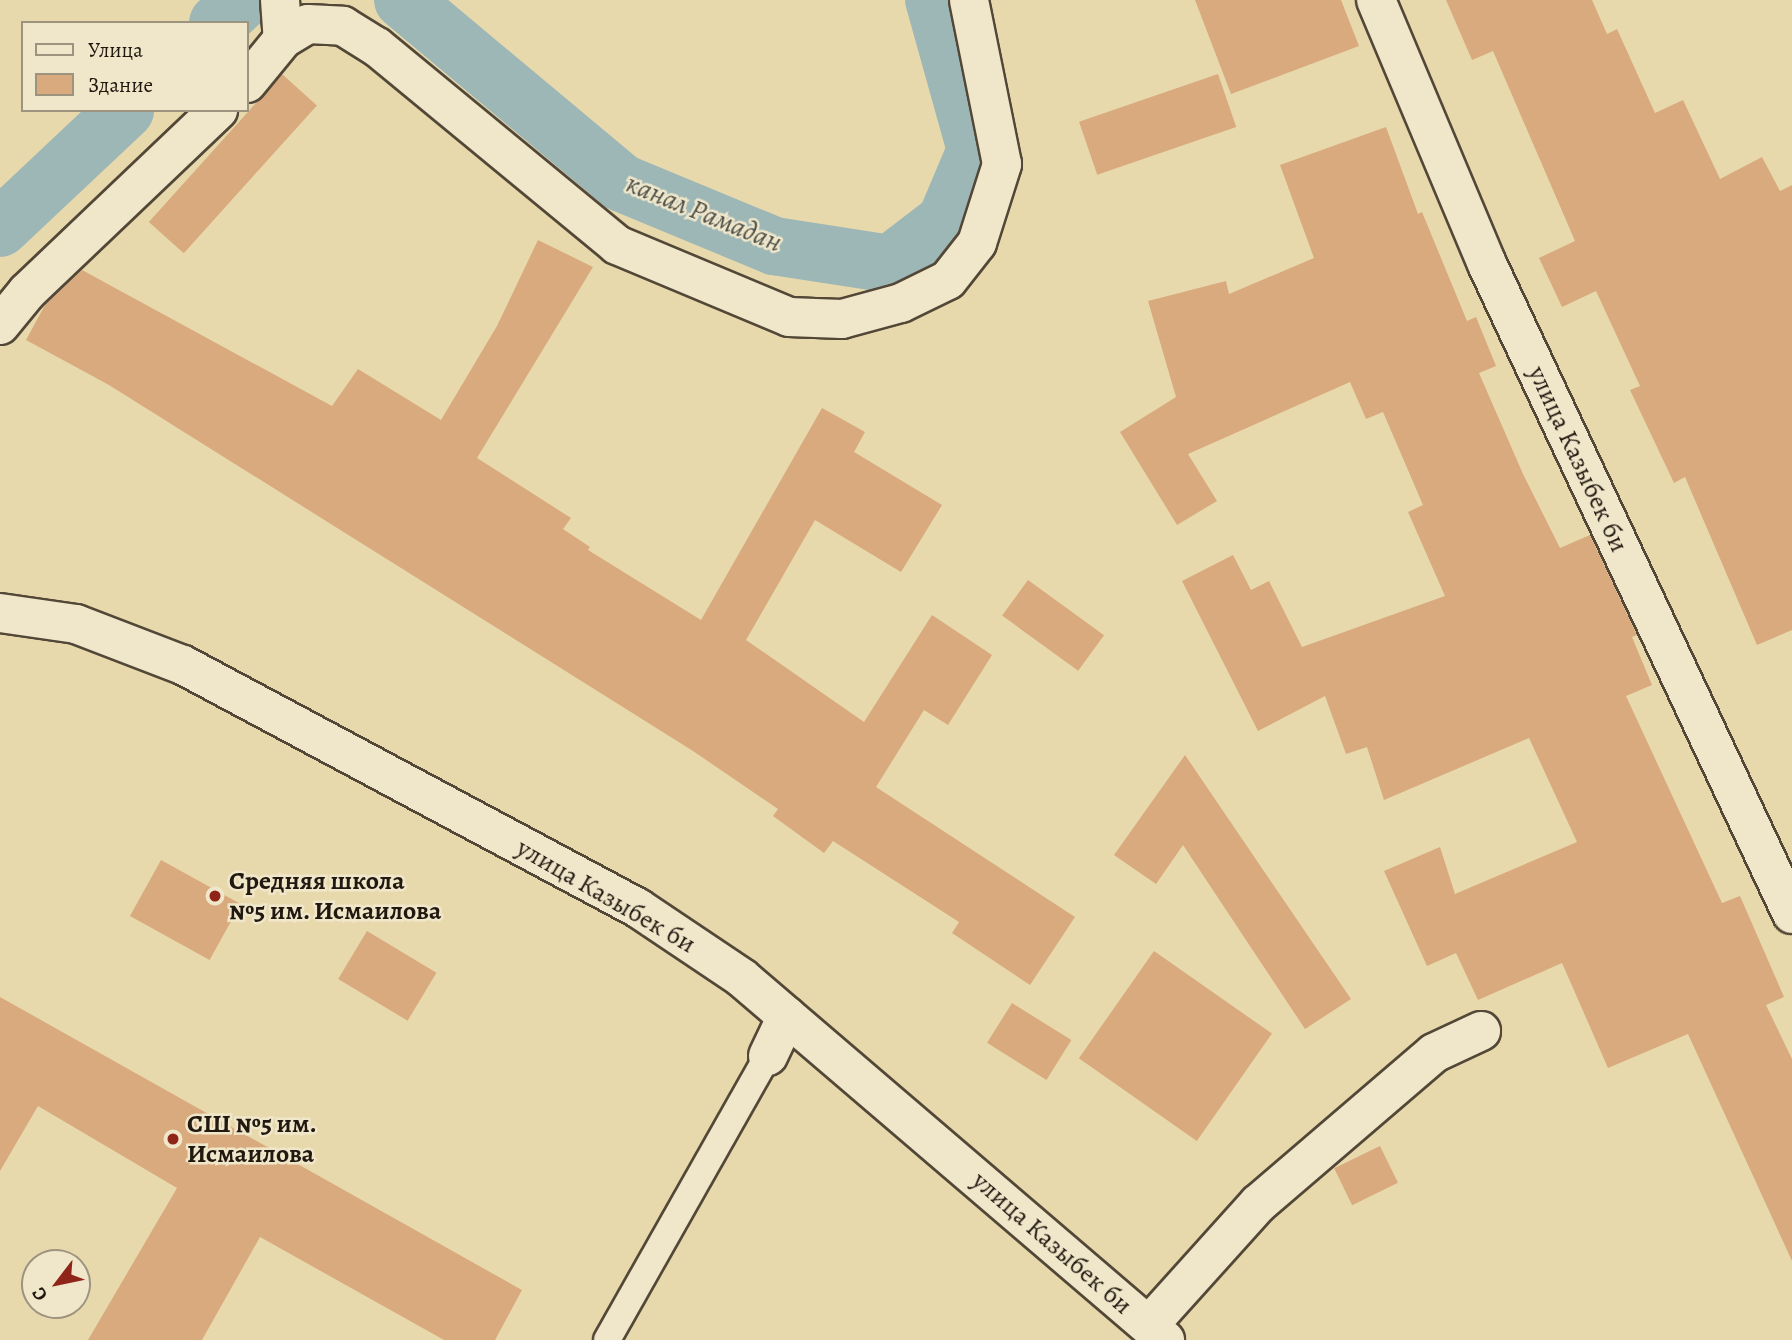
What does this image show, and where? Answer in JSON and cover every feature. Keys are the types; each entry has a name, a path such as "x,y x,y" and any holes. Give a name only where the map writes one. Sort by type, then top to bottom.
{"street":[{"path":"248,81 282,18 308,24 344,26 377,47 617,245 789,317 842,319 901,303 948,280 976,243 1002,164 969,0"},
{"name":"улица Казыбек би","path":"1376,0 1486,264 1792,914"},
{"path":"0,325 27,292 216,112"},
{"name":"улица Казыбек би","path":"0,613 76,624 183,665 638,908 787,1016 1157,1333"},
{"path":"768,1056 787,1016"},
{"path":"1157,1333 1258,1204 1434,1053 1481,1031"}],"lane":[{"path":"607,1340 768,1056"}],"building":[{"path":"1195,0 1341,0 1359,46 1231,94"},
{"path":"1446,0 1592,0 1607,34 1617,29 1655,113 1683,100 1720,179 1762,157 1780,191 1792,185 1792,630 1757,645 1685,477 1674,483 1630,390 1640,386 1596,291 1562,307 1539,258 1575,241 1493,51 1472,60"},
{"path":"282,74 317,105 184,253 149,222"},
{"path":"1218,74 1236,127 1097,175 1079,122"},
{"path":"1386,127 1418,214 1422,212 1467,321 1476,317 1496,366 1479,373 1523,474 1560,548 1590,535 1637,635 1632,637 1652,685 1626,696 1722,903 1740,896 1784,997 1766,1005 1792,1059 1792,1261 1688,1034 1608,1068 1562,963 1478,1000 1456,953 1427,966 1384,871 1440,847 1455,894 1577,842 1529,738 1384,800 1367,747 1346,754 1325,696 1258,731 1182,581 1233,555 1251,590 1269,581 1302,647 1445,596 1408,512 1423,505 1383,412 1366,419 1350,382 1188,454 1217,501 1177,525 1120,432 1176,397 1148,301 1226,281 1229,294 1314,258 1280,165"},
{"path":"538,240 593,267 477,458 571,518 563,529 590,547 588,550 701,620 822,408 865,432 854,452 942,505 901,572 815,520 746,640 864,722 932,615 992,655 948,725 924,710 876,787 1075,917 1030,985 952,933 959,922 833,841 824,853 773,816 778,809 693,751 109,385 26,340 45,305 82,270 332,406 358,369 441,420 497,326"},
{"path":"1028,580 1104,635 1078,671 1002,616"},
{"path":"1185,755 1351,999 1305,1029 1183,845 1156,884 1114,855"},
{"path":"161,860 241,904 210,960 130,916"},
{"path":"367,931 436,973 408,1021 338,979"},
{"path":"1154,951 1272,1034 1197,1141 1079,1058"},
{"name":"СШ №5 им. Исмаилова","path":"0,997 522,1290 495,1340 444,1340 260,1237 202,1340 88,1340 177,1188 38,1106 0,1171"},
{"path":"1012,1003 1071,1040 1046,1080 987,1043"},
{"path":"1380,1146 1398,1183 1352,1205 1334,1168"}],"waterway":[{"name":"канал Рамадан","path":"220,21 243,0"},
{"name":"канал Рамадан","path":"403,0 622,183 774,246 890,264 946,221 976,150 934,0"},
{"name":"канал Рамадан","path":"0,228 123,112"}],"place":[{"name":"Средняя школа №5 им. Исмаилова","path":"215,896"},
{"name":"СШ №5 им. Исмаилова","path":"173,1139"}]}
